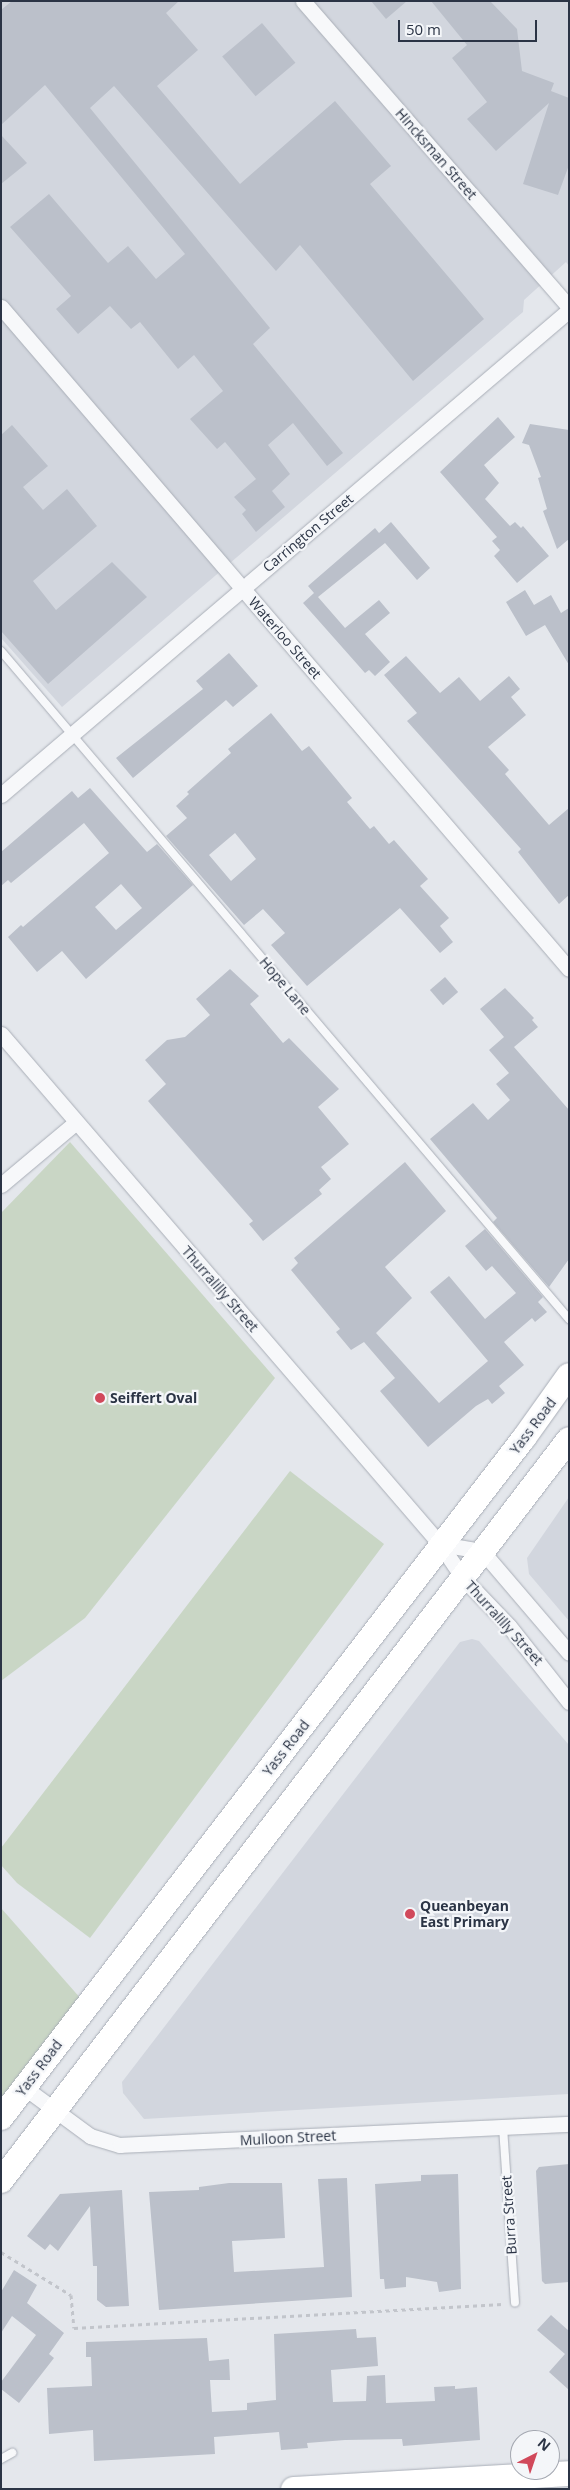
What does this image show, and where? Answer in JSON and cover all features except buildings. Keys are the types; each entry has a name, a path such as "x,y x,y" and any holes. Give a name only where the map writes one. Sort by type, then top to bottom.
{"highway":[{"path":"293,2489 569,2473"}],"main road":[{"name":"Yass Road","path":"1,2118 440,1544 524,1438 569,1376"},
{"path":"1,2181 569,1439"},
{"path":"83,2009 114,2032"}],"street":[{"name":"Hincksman Street","path":"303,1 569,309"},
{"name":"Waterloo Street","path":"1,307 569,969"},
{"name":"Carrington Street","path":"1,795 569,309"},
{"name":"Thurralilly Street","path":"1,1034 440,1544 463,1578 509,1626 569,1702"},
{"path":"1,1186 75,1122"},
{"path":"440,1544 482,1551"},
{"name":"Thurralilly Street","path":"482,1551 569,1653"},
{"name":"Mulloon Street","path":"25,2088 97,2140 128,2146 569,2124"}],"lane":[{"name":"Hope Lane","path":"1,651 569,1319"},
{"name":"Burra Street","path":"503,2127 515,2303"},
{"path":"1,2459 12,2453"}],"path":[{"path":"1,2252 71,2294 74,2328 515,2303"}],"shaded area":[{"path":"1,1 569,1 569,266 566,262 524,300 523,312 62,707 1,638"},
{"path":"569,1497 569,1621 529,1574 527,1558"},
{"name":"Queanbeyan East Primary","path":"472,1639 479,1641 569,1745 569,2094 144,2119 123,2093 122,2082 460,1642"}],"green space":[{"name":"Seiffert Oval","path":"70,1142 275,1378 85,1618 1,1681 1,1213"},
{"path":"290,1471 384,1544 90,1938 17,1883 1,1865 1,1848"},
{"path":"1,1908 82,2000 1,2105"}],"place":[{"name":"Seiffert Oval","path":"100,1398"},
{"name":"Queanbeyan East Primary","path":"410,1914"}]}
